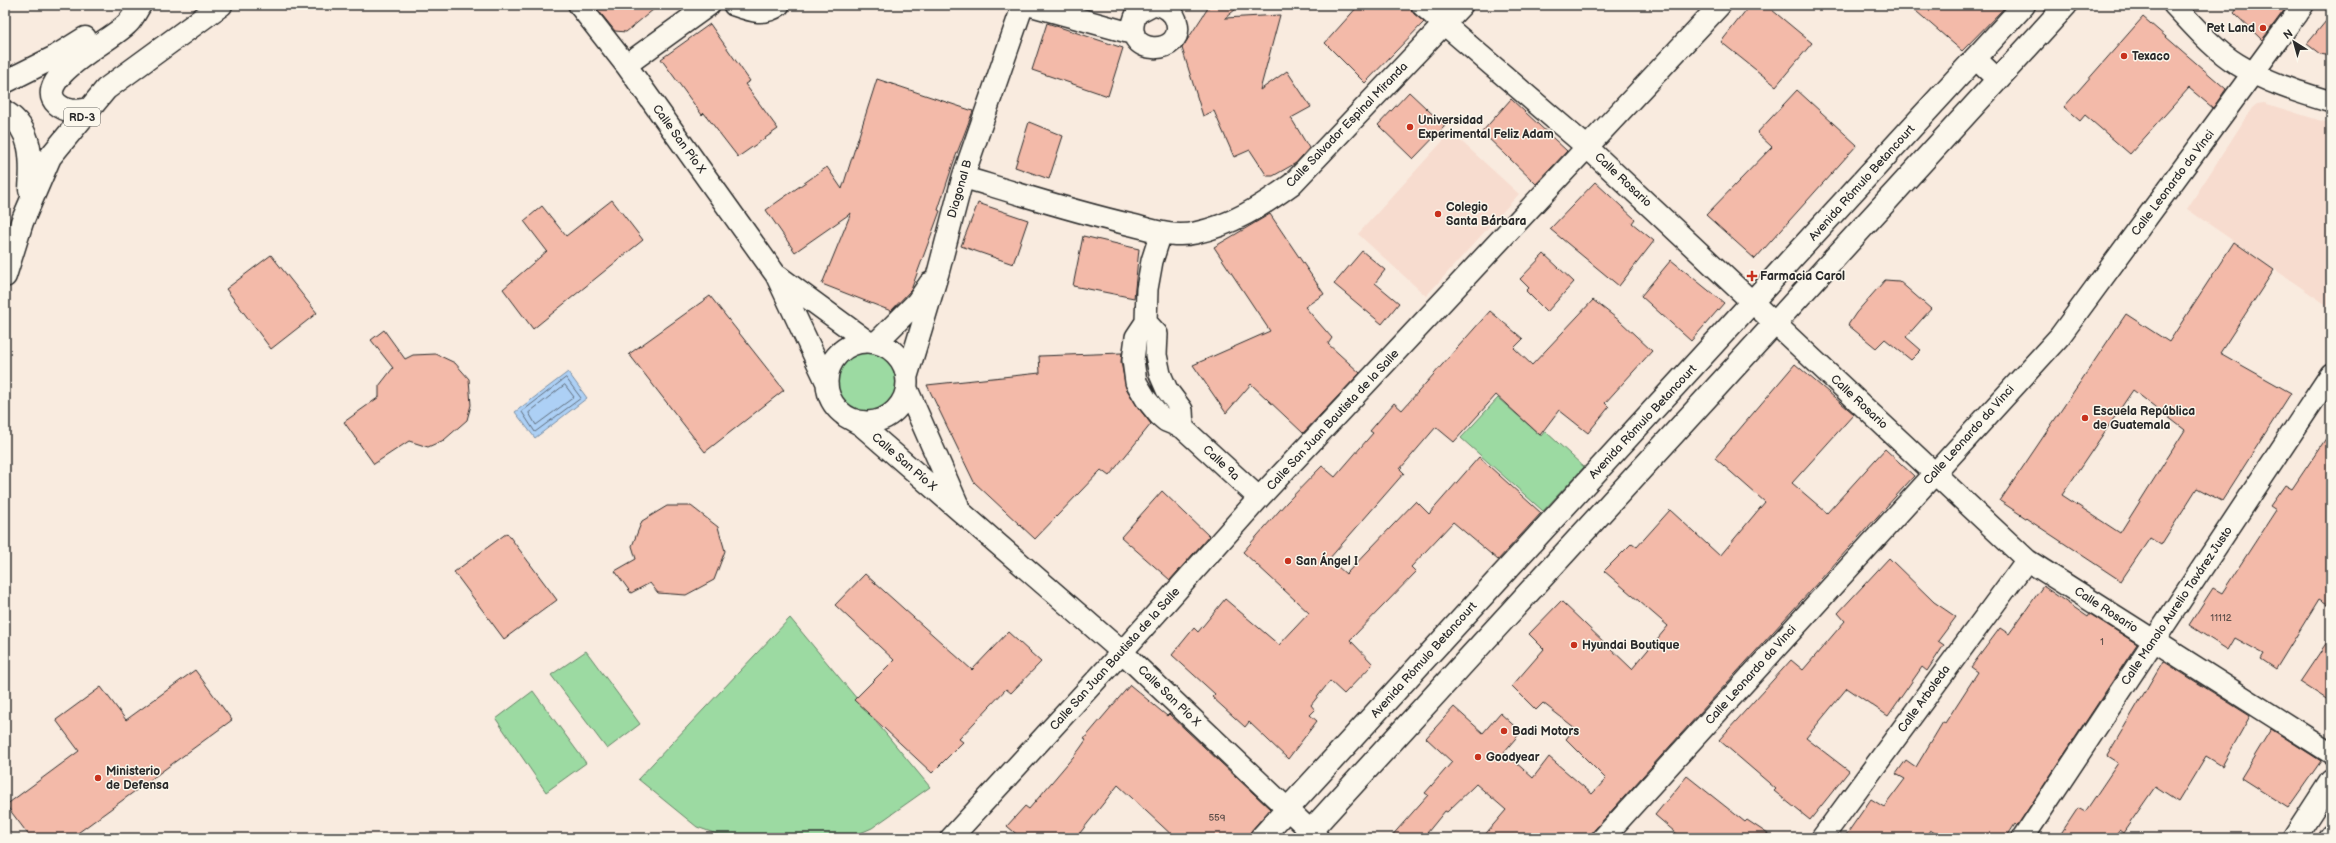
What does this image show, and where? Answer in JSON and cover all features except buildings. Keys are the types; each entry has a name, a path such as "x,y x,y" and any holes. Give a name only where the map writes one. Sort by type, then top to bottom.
{"main road":[{"path":"5,82 53,58 139,5"},
{"path":"89,109 76,112 64,109 56,103 53,95 54,85 62,73 73,63 128,24 139,5"},
{"name":"RD-3","path":"5,276 29,205 50,157 106,89 221,5"},
{"name":"Avenida Rómulo Betancourt","path":"1261,838 2024,5"},
{"path":"1311,836 1774,322 2066,5"},
{"path":"5,112 14,118 26,136 32,158 29,205"},
{"path":"2294,838 2331,781"}],"street":[{"name":"Calle San Pío X","path":"579,5 626,65 776,275 827,382"},
{"path":"626,65 709,5"},
{"path":"734,5 757,13 772,11 779,5"},
{"name":"Diagonal B","path":"907,382 938,273 962,177 1023,5"},
{"path":"1029,5 1134,34"},
{"path":"1152,5 1137,13 1133,26 1134,34 1138,40 1150,48 1164,47 1171,42 1177,29 1177,22 1170,10 1158,5"},
{"name":"Calle Rosario","path":"1422,5 1588,148 2027,560 2331,753"},
{"name":"Calle Salvador Espinal Miranda","path":"962,177 1097,218 1161,233 1194,233 1230,222 1259,208 1287,188 1462,5"},
{"name":"Calle San Juan Bautista de la Salle","path":"951,838 1122,652 1259,498 1588,148 1720,5"},
{"path":"2174,5 2211,43 2236,63 2254,74 2283,87 2331,102"},
{"name":"Calle Leonardo da Vinci","path":"1602,838 2060,336 2254,74 2303,5"},
{"path":"1975,58 1997,79"},
{"name":"Calle 9a","path":"1161,233 1152,261 1147,289 1146,322 1136,337 1133,360 1136,382 1146,399 1166,422 1183,428 1259,498"},
{"path":"872,342 917,302 938,273"},
{"name":"Calle San Pío X","path":"776,275 872,342"},
{"path":"872,342 894,353 903,363 907,382 903,402 894,412 883,420 870,423 857,421 845,416 836,407 829,396 827,382 835,358 857,343 872,342"},
{"name":"Calle Manolo Aurelio Tavárez Justo","path":"2022,838 2331,374"},
{"name":"Calle San Pío X","path":"907,382 961,511"},
{"name":"Calle San Pío X","path":"845,416 861,424 1122,652 1288,809 1311,836"},
{"name":"Calle Arboleda","path":"1822,838 2027,560"}],"shaded area":[{"path":"2264,103 2331,124 2331,308 2187,209 2252,108 2257,104"},
{"name":"Colegio Santa Bárbara","path":"1451,132 1519,194 1426,296 1358,234"}],"green space":[{"path":"868,351 880,353 890,360 897,370 899,382 897,394 890,404 880,411 868,413 856,411 846,404 839,394 837,382 839,370 846,360 856,353"},
{"path":"1498,398 1541,436 1545,431 1584,467 1543,511 1461,438"},
{"path":"790,618 930,787 872,828 849,838 728,838 697,827 638,779"},
{"path":"586,651 640,724 607,749 551,675"},
{"path":"533,691 586,763 546,792 496,719"}],"water":[{"path":"568,372 587,398 535,438 515,412"}],"place":[{"name":"Pet Land","path":"2263,28"},
{"name":"Texaco","path":"2124,56"},
{"name":"Universidad Experimental Feliz Adam","path":"1410,127"},
{"name":"Colegio Santa Bárbara","path":"1438,214"},
{"name":"Farmacia Carol","path":"1752,276"},
{"name":"Escuela República de Guatemala","path":"2085,418"},
{"name":"San Ángel I","path":"1288,561"},
{"name":"Hyundai Boutique","path":"1574,645"},
{"name":"Badi Motors","path":"1504,731"},
{"name":"Goodyear","path":"1478,757"},
{"name":"Ministerio de Defensa","path":"98,778"}]}
